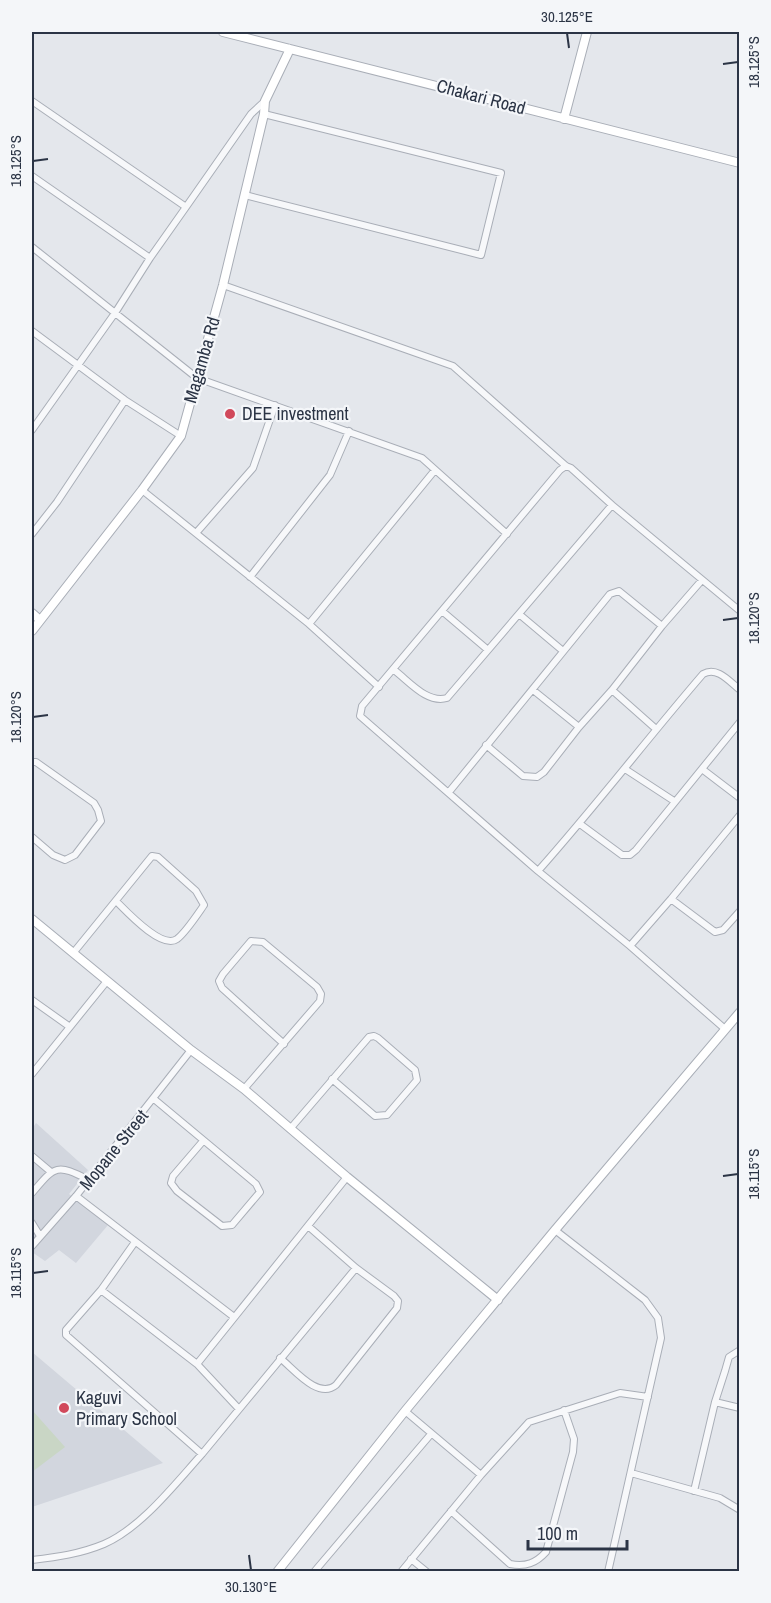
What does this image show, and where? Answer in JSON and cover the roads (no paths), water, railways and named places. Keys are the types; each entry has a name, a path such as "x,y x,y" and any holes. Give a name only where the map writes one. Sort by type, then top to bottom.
{"street":[{"name":"Chakari Road","path":"223,32 740,164"},
{"path":"564,119 587,32"},
{"name":"Magamba Rd","path":"32,631 181,436 223,285 264,114 265,101 290,49"},
{"path":"32,101 186,207"},
{"path":"32,430 251,114 265,101"},
{"path":"245,195 481,255 499,183 501,173 264,114"},
{"path":"32,176 150,258"},
{"path":"32,247 197,378 422,458 507,534"},
{"path":"223,285 453,366 566,466 740,611"},
{"path":"32,331 125,400 181,436"},
{"path":"32,534 57,502 125,400"},
{"path":"196,534 253,468 275,405"},
{"path":"250,577 330,475 349,431"},
{"path":"566,466 560,470 362,706 360,716 725,1029"},
{"path":"309,624 435,470"},
{"path":"142,490 309,624 379,687"},
{"path":"394,669 428,697 440,700 447,698 612,505"},
{"path":"486,745 523,776 537,777 544,772 702,580"},
{"path":"449,792 610,594 619,591 662,626"},
{"path":"442,611 488,650"},
{"path":"32,613 40,620"},
{"path":"519,614 563,651"},
{"path":"538,871 580,824 703,674 709,670 715,670 740,690"},
{"path":"533,690 579,727"},
{"path":"612,690 656,729"},
{"path":"580,824 622,855 630,855 740,722"},
{"path":"32,762 36,762 94,803 101,821 75,855 64,860 53,855 32,837"},
{"path":"625,769 674,801"},
{"path":"702,769 740,798"},
{"path":"630,946 740,815"},
{"path":"74,952 152,856 158,857 196,891 204,905 177,939 168,942 159,939 116,902"},
{"path":"671,899 715,933 723,930 740,911"},
{"path":"32,919 191,1050 244,1089 346,1177 498,1300"},
{"path":"244,1089 284,1044 320,1001 321,994 317,987 263,942 251,941 219,981 222,988 284,1044"},
{"path":"32,1074 107,981"},
{"path":"32,1000 70,1027"},
{"path":"277,1572 405,1411 740,1012"},
{"path":"290,1129 332,1079 369,1037 374,1036 415,1070 417,1080 387,1115 382,1117 375,1116 332,1079"},
{"name":"Mopane Street","path":"32,1246 89,1180 191,1050"},
{"path":"154,1099 256,1184 260,1192 232,1225 222,1226 177,1191 171,1183 173,1176 203,1141"},
{"path":"32,1156 51,1172"},
{"path":"32,1193 57,1168 67,1169 89,1180"},
{"path":"196,1364 346,1177"},
{"path":"76,1196 234,1317"},
{"path":"32,1223 40,1236"},
{"path":"280,1358 315,1387 330,1390 397,1308 398,1301 394,1296 356,1268 308,1226"},
{"path":"555,1230 645,1300 658,1318 661,1338 608,1572"},
{"path":"135,1242 101,1290 66,1330 66,1335 202,1454"},
{"path":"32,1560 64,1556 106,1543 133,1525 163,1497 202,1454 356,1268"},
{"path":"101,1290 196,1364 238,1409"},
{"path":"694,1491 715,1402 729,1357 740,1350"},
{"path":"401,1572 481,1475 529,1422 620,1393 648,1397"},
{"path":"715,1402 740,1408"},
{"path":"451,1511 510,1564 521,1566 538,1561 546,1552 573,1452 574,1438 564,1410"},
{"path":"405,1411 481,1475"},
{"path":"314,1572 431,1434"},
{"path":"631,1473 720,1498 740,1510"},
{"path":"411,1559 427,1572"}],"place":[{"name":"DEE investment","path":"230,414"},
{"name":"Kaguvi Primary School","path":"64,1408"}]}
